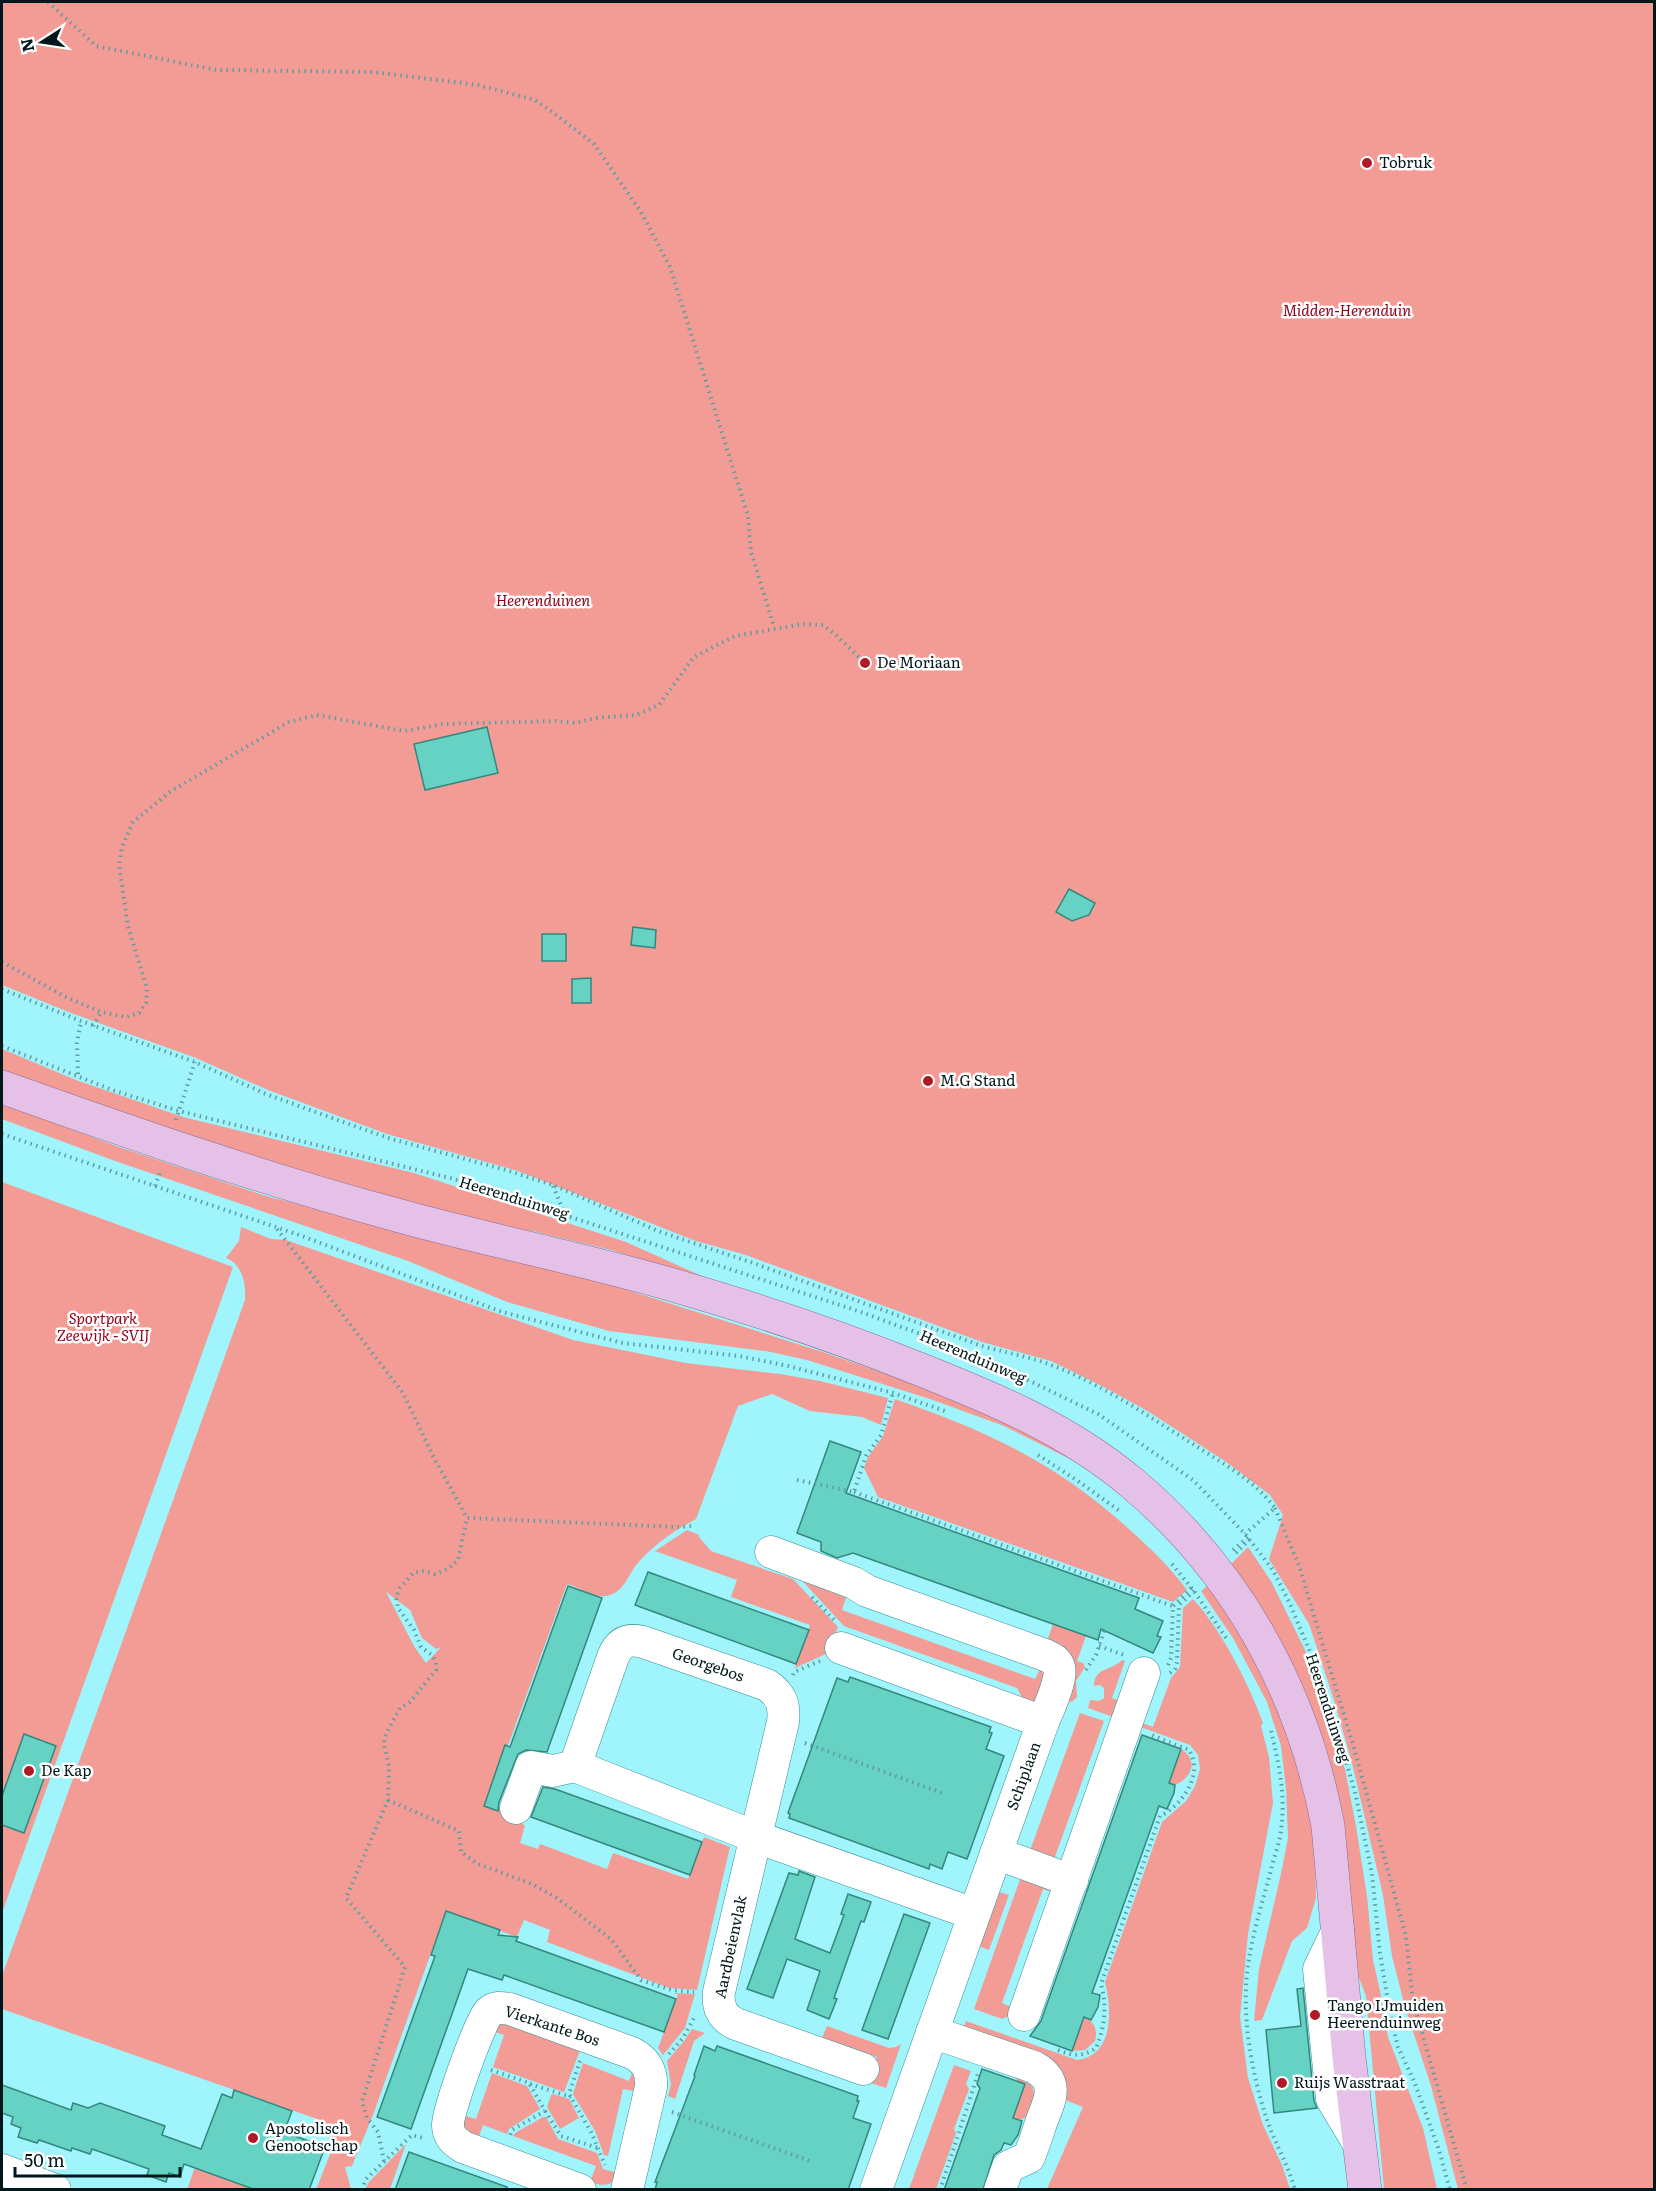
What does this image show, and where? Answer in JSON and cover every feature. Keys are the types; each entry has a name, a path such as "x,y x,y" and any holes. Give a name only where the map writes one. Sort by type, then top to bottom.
{"main road":[{"name":"Heerenduinweg","path":"2,1087 240,1170 394,1215 681,1287 866,1347 986,1395 1058,1432 1123,1476 1177,1525 1203,1578 1234,1594 1280,1674 1303,1729 1321,1790 1328,1826 1348,2057 1365,2190"}],"street":[{"path":"771,1552 854,1583 867,1591 1045,1654 1055,1660 1060,1668 1059,1678 1043,1722"},
{"name":"Georgebos","path":"575,1766 616,1647 623,1641 643,1642 767,1685 777,1692 782,1700"},
{"name":"Schiplaan","path":"838,1647 1043,1722 876,2190"},
{"path":"1024,2015 1146,1666"},
{"path":"756,1837 780,1734 784,1710 782,1700"},
{"path":"516,1808 531,1767 553,1771 575,1766 756,1837 974,1914"},
{"name":"Aardbeienvlak","path":"756,1837 719,2000 729,2021 736,2025 863,2069"},
{"path":"996,1852 1072,1881"},
{"name":"Vierkante Bos","path":"580,2190 463,2147 450,2135 448,2118 487,2013 494,2008 510,2009 632,2053 645,2062 649,2068"},
{"path":"932,2032 1034,2067 1045,2075 1048,2081 1051,2097 1029,2157 1008,2168 1000,2190"},
{"path":"629,2181 651,2081 649,2068"},
{"path":"2,2170 55,2190"}],"path":[{"path":"48,2 96,46 217,70 373,72 478,85 536,100 594,144 641,212 670,267 748,516 751,552 774,627"},
{"path":"2,962 66,997 102,1012 126,1017 139,1013 146,1003 147,989 128,926 119,865 122,847 134,822 171,790 289,723 317,715 404,731 443,724 556,721 576,723 595,718 636,716 659,705 694,657 735,636 774,627 802,624 823,625 865,663"},
{"path":"2,989 81,1022 195,1062 266,1094 388,1138 553,1185 687,1242 753,1263 976,1344 1020,1355 1062,1370 1147,1416 1238,1473 1260,1490 1275,1508 1299,1566 1349,1730 1406,1936 1413,2001 1467,2190"},
{"path":"93,1026 102,1012"},
{"path":"78,1075 77,1043 81,1022"},
{"name":"Heerenduinweg","path":"2,1046 112,1090 179,1111 454,1179 564,1213 798,1290 972,1353 1098,1414 1193,1480 1246,1535 1277,1579 1323,1683 1355,1792 1372,1874 1382,1963 1398,2047 1414,2081 1439,2150 1450,2190"},
{"path":"2,1134 302,1236 502,1312 623,1343 739,1356 788,1366 893,1393 951,1413"},
{"path":"553,1185 564,1213"},
{"path":"277,1229 403,1393 433,1456 467,1518 458,1560 448,1569 435,1574 424,1571 413,1573 400,1588 396,1597 398,1608 414,1630 422,1647 432,1655 436,1663 436,1670 410,1701 399,1708 385,1736 384,1745 389,1766 388,1800 346,1898 405,1967 362,2103 367,2118 378,2132 384,2161"},
{"path":"854,1492 866,1456 880,1435 893,1393"},
{"path":"1035,1453 1121,1513"},
{"path":"797,1480 854,1492 1173,1606"},
{"path":"1146,1666 1167,1665 1171,1658 1173,1606 1275,1508"},
{"path":"467,1518 691,1526"},
{"path":"1171,1563 1203,1578 1229,1643"},
{"path":"782,1700 794,1672 831,1656 838,1647 842,1627 806,1590"},
{"path":"1099,1646 1146,1666 1163,1676 1175,1669 1179,1605 1190,1594"},
{"path":"1084,1672 1096,1655 1105,1629"},
{"path":"1269,1721 1282,1776 1281,1832 1253,1939 1246,1986 1247,2025 1253,2064 1267,2119 1295,2190"},
{"path":"1053,2048 1081,2056 1096,2048 1103,2027 1105,1999 1101,1984 1160,1816 1169,1811 1187,1792 1196,1766 1189,1750 1126,1726"},
{"path":"780,1734 945,1794"},
{"path":"388,1800 459,1831 461,1852 472,1860 532,1884 557,1898 611,1939 641,1980 671,1990 719,2000"},
{"path":"649,2068 674,2049 693,2018 719,2000"},
{"path":"588,2037 569,2094 591,2132 605,2166 629,2181"},
{"path":"468,2061 571,2097"},
{"path":"940,2190 979,2073"},
{"path":"529,2084 561,2136 598,2148"},
{"path":"647,2103 813,2162"},
{"path":"501,2161 512,2130 545,2111"},
{"path":"362,2190 366,2179 412,2135"}],"green space":[{"path":"2,2 1654,2 1654,2189 1458,2189 1431,2086 1405,2007 1392,1956 1383,1895 1352,1763 1333,1697 1309,1624 1269,1559 1283,1515 1270,1495 1225,1461 1149,1412 1051,1361 982,1342 746,1255 696,1241 518,1171 387,1134 268,1090 196,1058 71,1013 2,985"},
{"path":"2,1049 76,1080 183,1117 414,1173 626,1242 715,1282 611,1250 532,1231 444,1218 2,1075"},
{"path":"2,1103 116,1146 266,1196 602,1282 823,1352 976,1406 1108,1478 1004,1426 933,1400 807,1360 771,1352 609,1331 507,1302 408,1261 115,1161 2,1119"},
{"name":"Sportpark Zeewijk - SVIJ","path":"2,1182 233,1267 2,1913"},
{"path":"241,1227 271,1239 286,1240 573,1340 686,1363 820,1381 888,1398 881,1425 862,1417 810,1411 772,1394 738,1406 696,1519 672,1533 650,1550 637,1564 621,1588 612,1594 597,1595 567,1584 487,1803 508,1812 525,1826 520,1843 538,1849 540,1844 607,1869 613,1853 688,1879 704,1837 730,1847 697,1990 669,1988 547,1942 550,1930 524,1920 517,1937 446,1911 373,2115 352,2166 345,2167 351,2189 316,2190 332,2149 330,2127 323,2121 2,2009 2,1976 245,1300 245,1288 240,1270 226,1258 239,1241","holes":["386,1592 410,1610 422,1638 436,1649 441,1647 426,1663 414,1646"]},
{"path":"895,1399 991,1437 1048,1468 1103,1506 1160,1558 1187,1590 1173,1602 878,1497 864,1468 868,1457 883,1436"},
{"path":"687,1530 699,1535 711,1551 793,1579 838,1627 828,1653 795,1668 810,1625 731,1597 737,1580 655,1551"},
{"path":"1248,1547 1271,1581 1305,1650 1345,1769 1367,1896 1373,1960 1388,2037 1423,2128 1437,2189 1384,2189 1366,1996 1354,1965 1346,1867 1228,1567"},
{"path":"795,1573 847,1594 842,1610 1035,1679 1040,1669 1049,1669 1041,1704 1022,1697 1017,1688 844,1626"},
{"path":"1210,1584 1263,1664 1302,1763 1315,1853 1316,1898 1307,1928 1292,1941 1262,2020 1254,2021 1259,1969 1288,1838 1286,1788 1281,1746 1267,1702 1233,1638 1201,1591"},
{"path":"1193,1599 1224,1641 1250,1691 1263,1723 1261,1726 1269,1757 1273,1803 1248,1934 1240,2017 1248,2078 1263,2125 1282,2165 1290,2189 1047,2189 1083,2107 1060,2098 961,2033 966,2021 1077,2060 1089,2057 1104,2041 1109,2017 1105,1982 1162,1822 1186,1801 1195,1786 1200,1769 1198,1755 1190,1745 1135,1725 1137,1721 1153,1727 1171,1678 1180,1667 1183,1608"},
{"path":"1053,1624 1086,1636 1077,1661 1083,1663 1085,1667 1076,1681 1077,1697 1069,1702 1066,1711 1058,1708 1046,1644"},
{"path":"1122,1660 1125,1661 1112,1698 1125,1703 1119,1719 1088,1708 1090,1700 1099,1701 1104,1698 1104,1688 1100,1685 1094,1686 1097,1675"},
{"path":"1080,1713 1104,1721 1052,1865 1028,1856"},
{"path":"1181,1749 1190,1758 1191,1768 1186,1778 1175,1785 1169,1783"},
{"path":"1023,1871 1053,1883 1055,1893 1043,1889 1002,2003 1016,2009 1014,2014 1002,2019 974,2009"},
{"path":"993,1890 1009,1895 989,1950 973,1944"},
{"path":"674,1993 695,1994 685,2028 663,2055 658,2048 678,1995"},
{"path":"1084,2017 1094,2026 1095,2041 1085,2050 1072,2051"},
{"path":"499,2020 582,2045 564,2092 493,2067 504,2035 489,2030"},
{"path":"827,2026 889,2048 901,2044 886,2088 868,2082 877,2057 822,2038"},
{"path":"692,2029 705,2033 694,2041 675,2099 668,2096 671,2084 667,2061"},
{"path":"583,2063 629,2081 635,2065 640,2092 623,2089 608,2156 604,2155 595,2131 573,2094"},
{"path":"954,2065 971,2071 966,2084 969,2089 936,2189 909,2189"},
{"path":"492,2073 527,2086 540,2109 509,2129 507,2134 483,2125 477,2142 465,2137 459,2114 476,2119"},
{"path":"1017,2077 1031,2085 1034,2095 1033,2106 1029,2114 1020,2120 1013,2118"},
{"path":"553,2094 569,2099 579,2118 560,2129 547,2107"},
{"path":"546,2117 558,2139 597,2153 603,2169 621,2174 607,2184 599,2185 590,2182 596,2166 513,2136"},
{"path":"203,2144 251,2188 250,2190 187,2190"},
{"path":"406,2144 390,2189 365,2189 369,2182"}],"building":[{"path":"487,727 498,773 425,790 414,744"},
{"path":"1069,889 1095,903 1089,915 1072,921 1056,912"},
{"path":"633,927 656,930 655,948 631,945"},
{"path":"542,934 566,934 566,961 542,961"},
{"path":"591,978 591,1003 572,1003 572,979"},
{"path":"830,1441 861,1452 846,1493 1139,1598 1135,1609 1163,1621 1157,1636 1161,1637 1153,1653 1101,1629 1098,1640 853,1553 837,1558 821,1551 821,1542 797,1533"},
{"path":"648,1572 809,1630 796,1664 635,1605"},
{"path":"568,1586 602,1598 547,1752 526,1750 518,1754 499,1802 498,1811 484,1806 505,1745 510,1747"},
{"path":"850,1677 991,1727 989,1732 992,1733 986,1749 1004,1756 967,1859 948,1852 942,1869 930,1864 929,1869 789,1818 788,1813 837,1678 848,1682"},
{"name":"De Kap","path":"24,1734 56,1746 24,1833 2,1825 2,1796"},
{"path":"1142,1735 1181,1749 1169,1783 1175,1785 1174,1793 1167,1809 1159,1806 1092,1993 1100,1995 1098,2007 1091,2020 1084,2017 1072,2051 1030,2036 1041,2021"},
{"path":"543,1787 555,1789 702,1842 690,1875 531,1817"},
{"path":"799,1871 815,1877 795,1939 830,1953 844,1915 841,1914 848,1894 871,1902 864,1922 861,1921 829,2019 807,2010 820,1971 787,1959 773,1998 747,1989 789,1873 798,1875"},
{"path":"446,1911 500,1930 498,1935 518,1937 516,1941 676,1999 664,2032 504,1975 502,1980 468,1969 411,2129 377,2117 435,1956 431,1955"},
{"path":"904,1914 930,1923 888,2039 862,2030"},
{"path":"1303,1988 1314,2101 1317,2108 1274,2113 1266,2030 1301,2026 1297,1989"},
{"path":"704,2046 715,2051 717,2046 858,2096 857,2101 859,2101 853,2118 871,2124 848,2190 655,2190 657,2182 655,2182"},
{"path":"982,2069 1025,2084 1013,2118 1022,2121 1018,2135 1011,2145 1004,2143 1001,2150 994,2155 983,2190 944,2190 980,2088 977,2084"},
{"path":"2,2085 71,2110 73,2103 88,2108 100,2103 165,2126 162,2135 201,2149 222,2094 232,2098 234,2090 292,2111 284,2132 325,2147 309,2190 256,2190 184,2164 180,2177 169,2173 166,2182 147,2175 149,2169 92,2149 90,2154 72,2148 71,2151 39,2140 37,2143 18,2137 21,2128 11,2124 13,2117 2,2113"},
{"path":"409,2152 507,2187 507,2190 395,2190"}],"place":[{"name":"Tobruk","path":"1367,163"},
{"name":"De Moriaan","path":"865,663"},
{"name":"M.G Stand","path":"928,1081"},
{"name":"De Kap","path":"29,1771"},
{"name":"Tango IJmuiden Heerenduinweg","path":"1315,2015"},
{"name":"Ruijs Wasstraat","path":"1282,2083"},
{"name":"Apostolisch Genootschap","path":"253,2138"}],"park label":[{"name":"Midden-Herenduin","path":"1347,311"},
{"name":"Heerenduinen","path":"543,601"}]}
